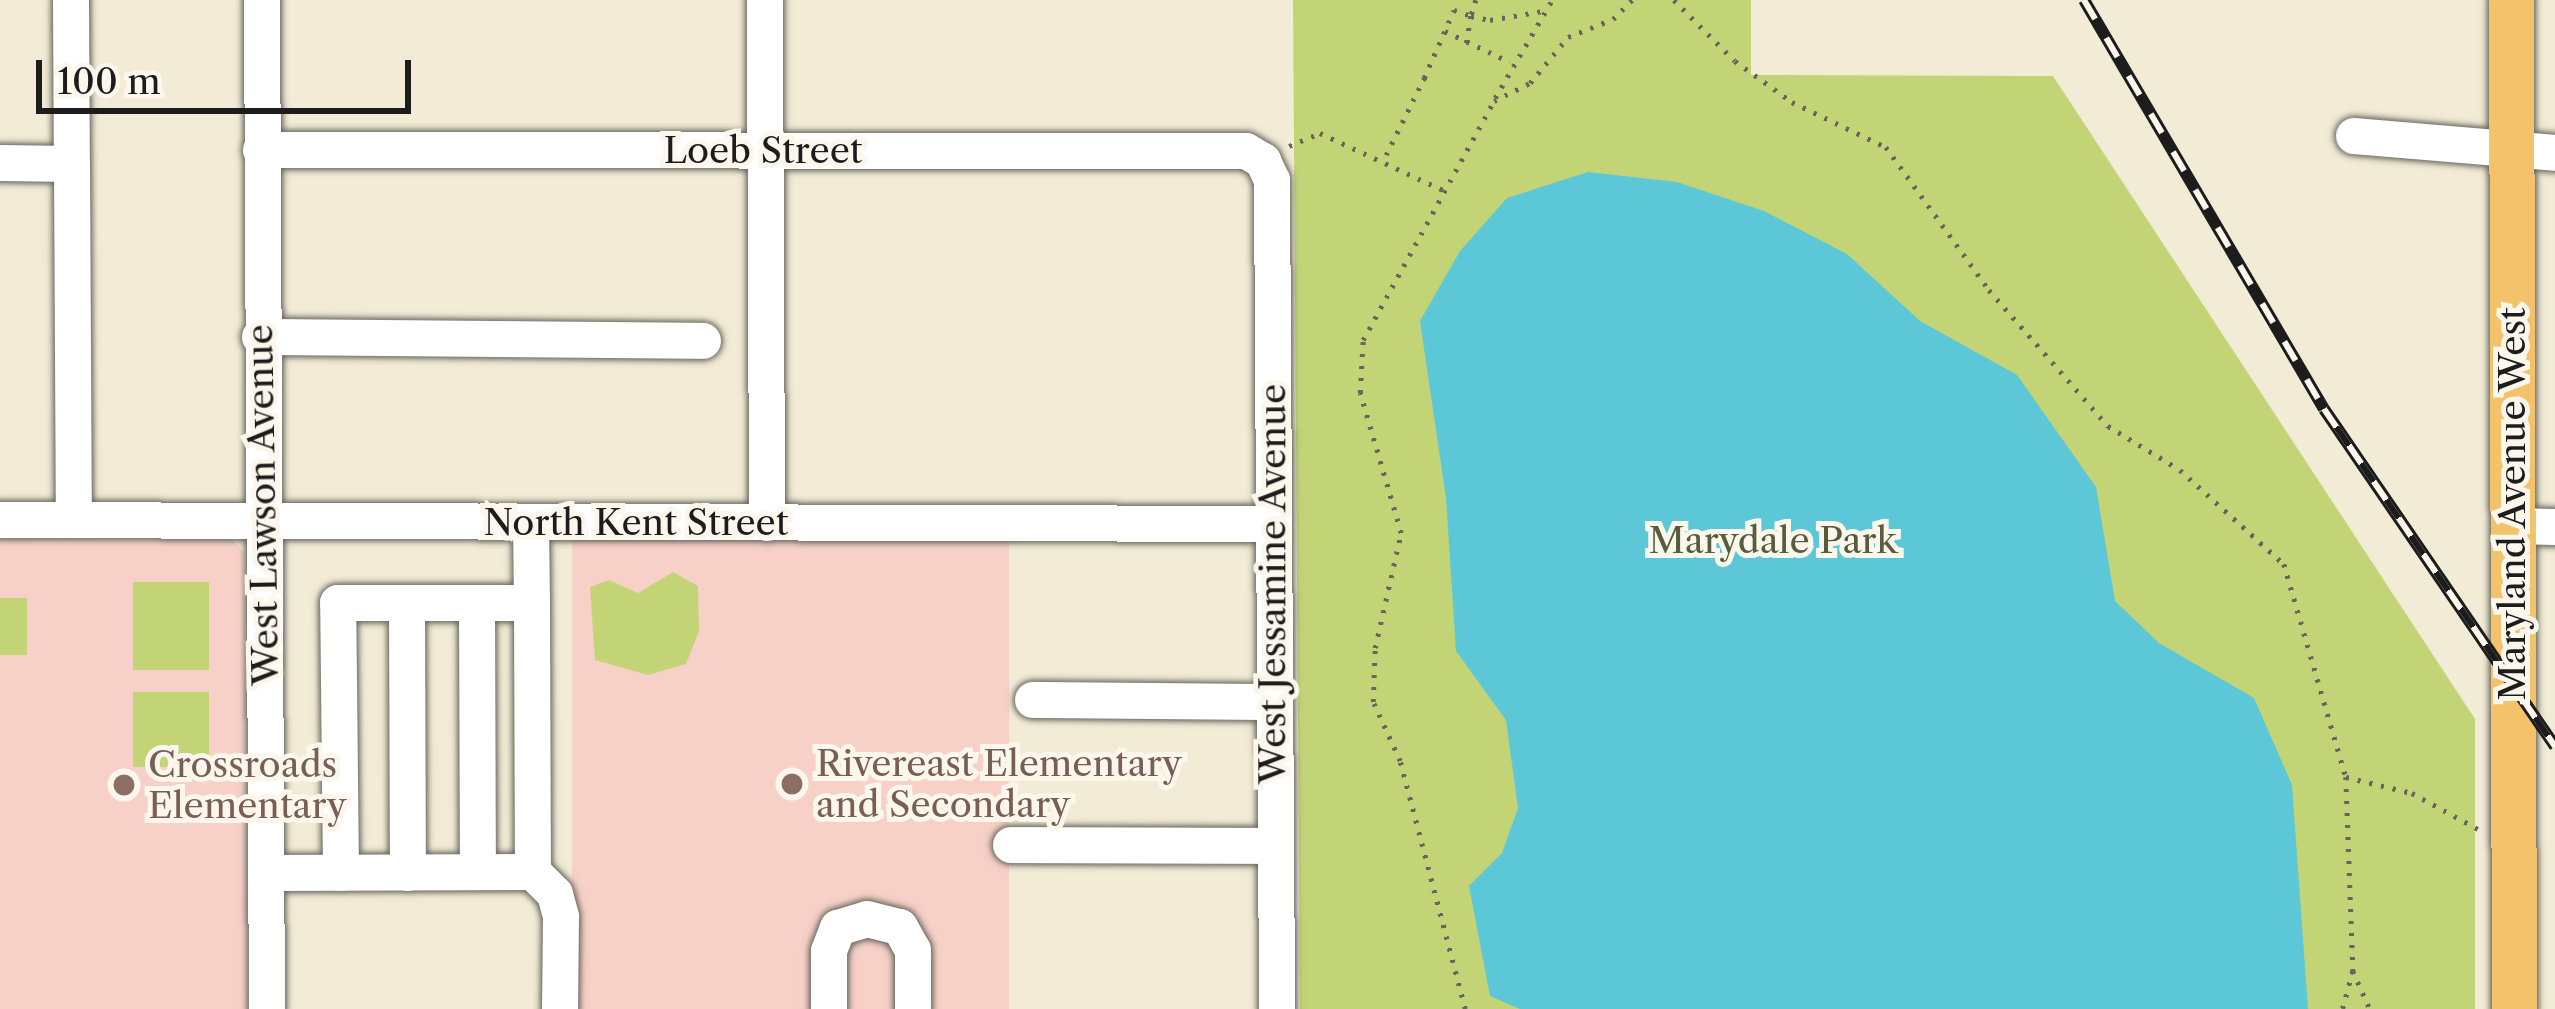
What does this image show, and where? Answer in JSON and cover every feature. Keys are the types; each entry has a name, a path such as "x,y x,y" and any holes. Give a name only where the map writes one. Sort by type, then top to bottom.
{"main road":[{"name":"Maryland Avenue West","path":"2511,0 2534,153 2535,526 2514,834 2514,1009"}],"street":[{"path":"71,0 74,519"},
{"name":"West Lawson Avenue","path":"262,0 260,524 269,873 267,1009"},
{"path":"765,0 767,523"},
{"path":"2354,136 2481,142 2534,153"},
{"name":"Loeb Street","path":"261,150 1246,151 1263,161"},
{"name":"West Jessamine Avenue","path":"1263,161 1272,180 1277,1009"},
{"path":"0,164 72,164"},
{"path":"260,337 703,341"},
{"name":"North Kent Street","path":"0,520 1272,524"},
{"path":"531,522 533,872 555,894 561,917 560,1009"},
{"path":"341,873 338,603 532,603"},
{"path":"406,603 408,873"},
{"path":"477,603 478,872"},
{"path":"1033,700 1274,702"},
{"path":"1012,845 1274,846"},
{"path":"269,873 533,872"},
{"path":"829,1009 829,951 838,928 867,919 900,927 913,950 913,1009"}],"path":[{"path":"1466,49 1476,0"},
{"path":"1465,1009 1400,761 1373,702 1375,648 1401,533 1360,393 1363,340 1512,63 1552,0"},
{"path":"1494,101 1530,83 1568,37 1613,19 1632,0"},
{"path":"1674,0 1735,61 1792,103 1886,147 1989,290 2108,426 2180,470 2284,564 2346,777 2353,971 2343,1009"},
{"path":"1385,157 1454,10 1508,20 1543,11"},
{"path":"1445,31 1512,63"},
{"path":"1424,79 1434,82"},
{"path":"1263,161 1320,133 1385,157 1445,191"},
{"path":"2346,777 2412,793 2481,830 2514,834"},
{"path":"2353,971 2370,1009"}],"shaded area":[{"name":"Rivereast Elementary and Secondary","path":"572,538 1009,538 1009,1009 572,1009"},
{"name":"Crossroads Elementary","path":"0,539 232,540 244,552 248,1009 0,1009"}],"green space":[{"name":"Marydale Park","path":"1293,0 1751,0 1751,75 2053,76 2475,719 2475,1009 1300,1009"},
{"path":"673,572 698,586 699,631 686,664 648,675 595,660 590,587 609,580 638,593"},
{"path":"133,582 209,582 209,670 133,670"},
{"path":"0,598 27,598 27,655 0,655"},
{"path":"133,692 209,692 209,767 133,767"}],"water":[{"path":"1588,172 1677,182 1764,211 1847,254 1920,321 2017,375 2096,487 2115,601 2159,643 2254,698 2292,785 2308,1009 1520,1009 1490,996 1469,886 1502,853 1518,808 1506,720 1456,651 1446,498 1420,321 1460,251 1507,198"}],"railway":[{"path":"2084,0 2324,409 2555,746"}],"place":[{"name":"Rivereast Elementary and Secondary","path":"792,784"},
{"name":"Crossroads Elementary","path":"124,785"}]}
